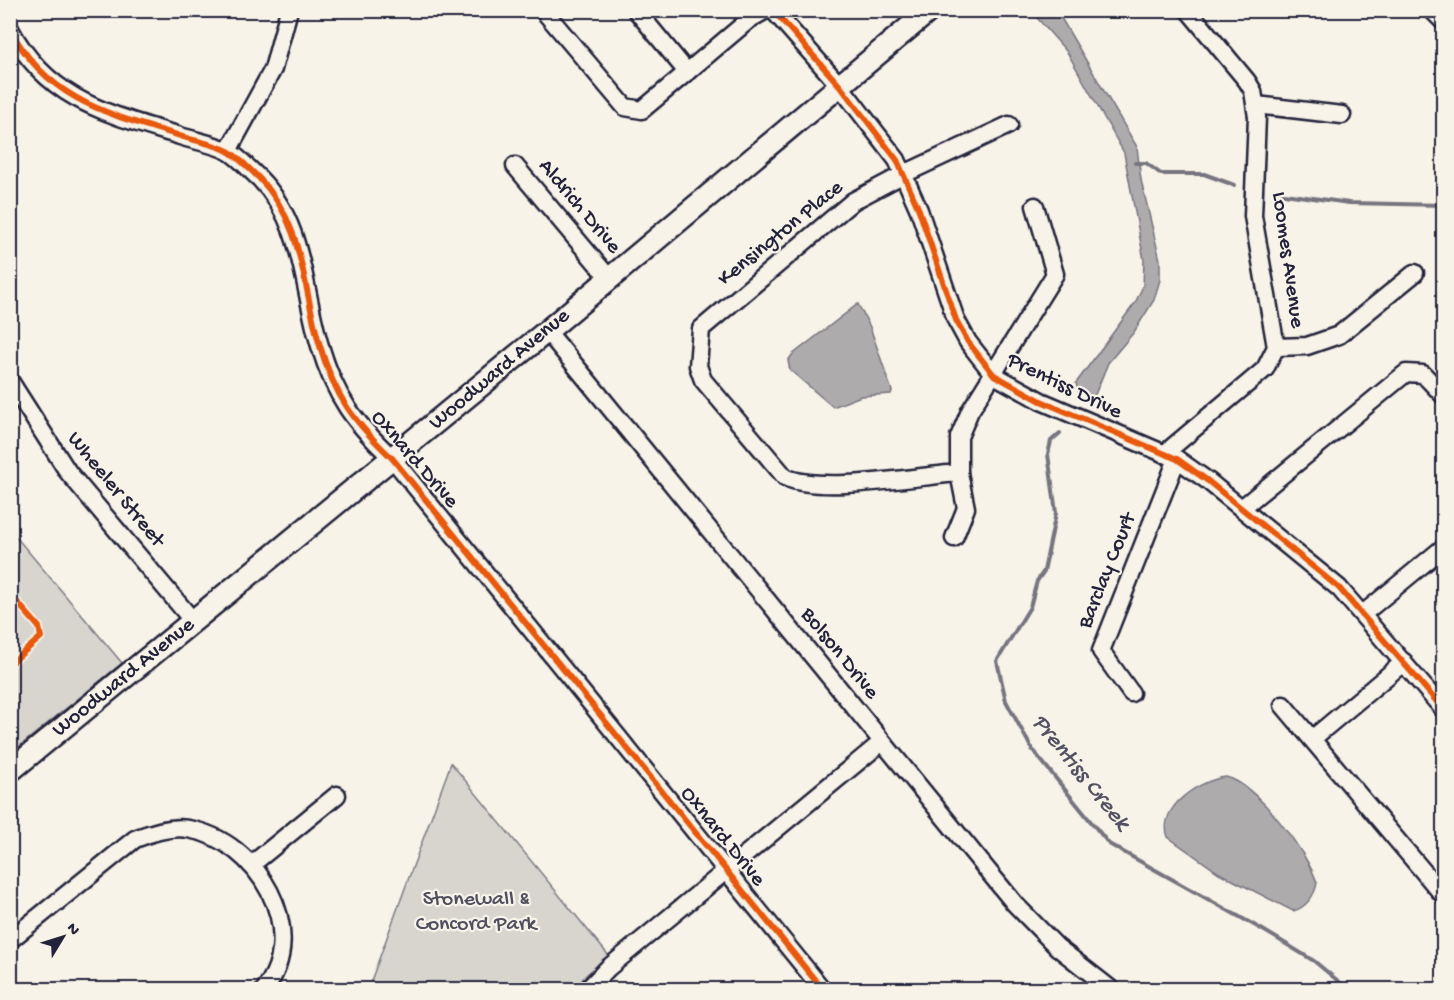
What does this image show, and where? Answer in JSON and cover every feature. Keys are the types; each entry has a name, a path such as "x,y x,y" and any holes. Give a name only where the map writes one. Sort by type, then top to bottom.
{"main road":[{"name":"Woodward Avenue","path":"10,771 547,332 930,10"}],"street":[{"path":"228,151 273,69 290,10"},
{"path":"543,10 625,107 642,110 750,19 766,10"},
{"path":"636,10 687,72"},
{"name":"Prentiss Drive","path":"773,10 840,86 889,147 904,174 919,210 956,320 968,342 994,375 1041,401 1170,457 1243,507 1306,558 1364,613 1443,710"},
{"name":"Loomes Avenue","path":"1170,457 1265,369 1276,347 1253,216 1256,105 1247,81 1188,10"},
{"path":"1432,10 1443,22"},
{"name":"Oxnard Drive","path":"10,29 42,74 82,102 113,115 228,151 259,178 283,209 299,246 314,322 327,369 359,427 392,458 823,990"},
{"path":"1256,105 1342,115"},
{"name":"Kensington Place","path":"959,473 825,485 794,482 785,477 703,380 698,366 701,329 854,201 904,174 1009,126"},
{"name":"Aldrich Drive","path":"515,166 609,278"},
{"path":"954,538 966,508 959,473 959,437 970,411 1055,274 1035,206"},
{"path":"1276,347 1306,346 1339,335 1415,273"},
{"name":"Bolson Drive","path":"547,332 1022,912 1057,947 1112,990"},
{"path":"1243,507 1406,373 1422,374 1443,396"},
{"name":"Wheeler Street","path":"10,381 68,472 193,621"},
{"name":"Barclay Court","path":"1131,693 1101,651 1170,457"},
{"path":"1364,613 1443,547"},
{"path":"1312,739 1404,662"},
{"path":"1283,705 1443,894"},
{"path":"586,990 608,968 882,742"},
{"path":"251,866 337,795"},
{"path":"10,940 124,846 146,835 188,828 221,842 251,866 279,909 283,933 277,967 264,990"}],"green space":[{"path":"11,531 122,663 10,753"},
{"name":"Stonewall & Concord Park","path":"451,763 609,956 587,974 574,989 368,989"}],"shaded area":[{"path":"1031,11 1057,11 1137,147 1141,180 1160,260 1160,280 1154,300 1134,332 1108,363 1094,397 1078,391 1076,383 1135,303 1143,286 1144,260 1124,153 1067,52"},
{"path":"858,304 870,327 892,391 891,394 861,396 833,407 790,370 788,361 792,355"},
{"path":"1226,777 1252,792 1266,806 1292,838 1312,870 1317,883 1312,896 1302,907 1293,911 1219,873 1168,837 1166,826 1169,815 1183,797 1204,783"}],"waterway":[{"path":"1135,163 1146,163 1161,174 1204,174 1234,185"},
{"path":"1277,193 1349,203 1444,205"},
{"name":"Prentiss Creek","path":"1060,433 1051,441 1048,454 1056,513 1044,571 1037,581 1030,607 997,661 1006,701 1032,749 1109,844 1314,961 1349,990"}],"cycle path":[{"path":"773,10 840,86 897,160 919,210 956,320 968,342 994,375 1041,401 1177,459 1208,481 1339,588 1444,710"},
{"path":"10,29 25,53 62,89 83,101 129,120 228,151 259,178 274,196 294,236 320,346 332,380 347,408 392,458 823,990"},
{"path":"10,594 39,627 41,637 10,664"}]}
